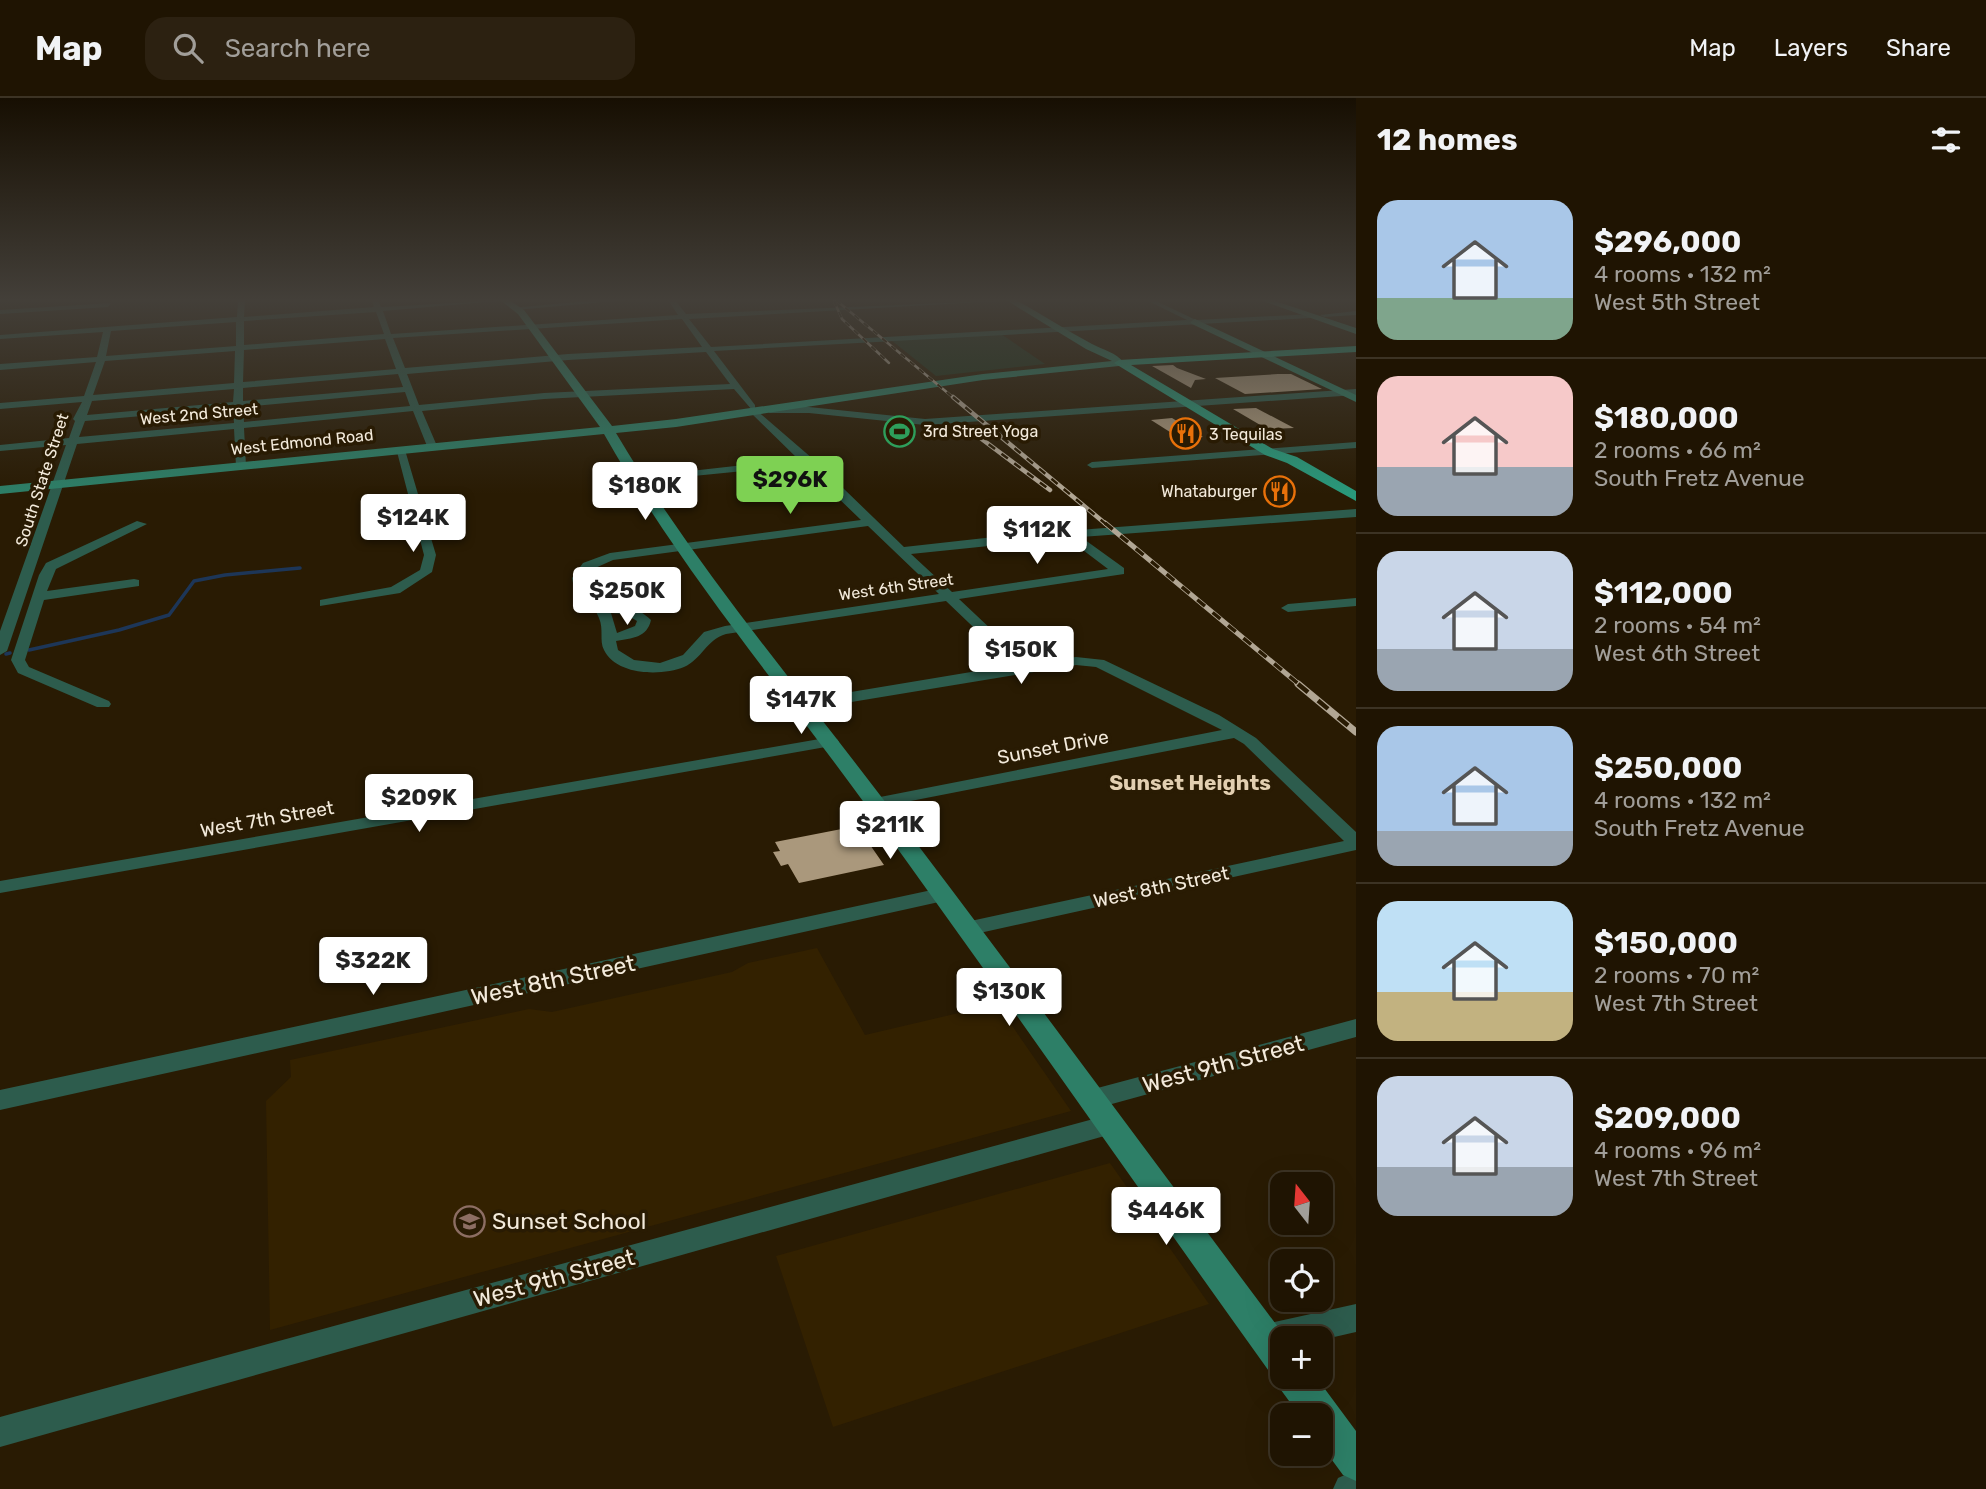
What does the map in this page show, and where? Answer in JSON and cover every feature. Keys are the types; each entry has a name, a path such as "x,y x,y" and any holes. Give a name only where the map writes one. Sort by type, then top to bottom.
{"main road":[{"path":"561,365 607,428 637,480 682,546 831,742 1270,1345"},
{"name":"West Edmond Road","path":"0,490 607,428 659,425 1004,369 1082,365"},
{"name":"West Edmond Road","path":"754,410 770,410 983,376 1099,365"},
{"path":"1122,365 1269,452 1292,460 1356,497"},
{"path":"1285,365 1356,399"},
{"path":"1269,452 1275,461 1356,512"},
{"path":"1303,1389 1356,1462"}],"street":[{"path":"0,367 30,365"},
{"name":"South State Street","path":"0,651 78,419 99,365"},
{"path":"239,365 241,466"},
{"path":"398,365 432,446"},
{"path":"0,406 479,365"},
{"path":"719,365 754,410 1024,668"},
{"name":"West 2nd Street","path":"0,448 583,394 735,386"},
{"path":"78,419 408,389"},
{"path":"770,410 794,409 884,421 925,422 1356,392"},
{"path":"823,402 819,406 836,414"},
{"path":"1092,465 1356,445"},
{"path":"325,603 395,590 426,572 430,555 400,450"},
{"path":"637,480 808,461"},
{"path":"903,551 964,543 1356,512"},
{"path":"601,609 628,610 644,620 642,628 635,633 611,638 601,609 580,583 579,578 588,566 610,557 871,522"},
{"path":"103,704 23,670 18,660 45,575 58,561 141,524"},
{"name":"West 6th Street","path":"611,638 608,645 611,652 623,662 643,667 662,667 689,658 700,641 712,633 1119,571 1070,535"},
{"path":"38,597 134,583"},
{"path":"1287,608 1356,602"},
{"path":"6,636 27,632"},
{"path":"803,705 1024,668 1076,661 1099,663 1239,732 1356,843"},
{"name":"Sunset Drive","path":"875,803 1239,732"},
{"name":"West 7th Street","path":"0,887 831,742"},
{"name":"West 8th Street","path":"966,929 1356,843"},
{"name":"West 8th Street","path":"0,1100 941,895"},
{"name":"West 9th Street","path":"1090,1100 1356,1028"},
{"name":"West 9th Street","path":"0,1432 1108,1125"},
{"path":"1333,1327 1356,1318"},
{"path":"1349,1489 1356,1486"}],"shaded area":[{"name":"Sunset School","path":"817,948 865,1035 997,1004 1071,1111 270,1330 266,1101 291,1077 290,1060 529,1009 552,1012 732,972 748,963"},
{"path":"1110,1163 1209,1304 833,1427 776,1256"}],"green space":[{"path":"922,365 1037,365 936,376"}],"building":[{"path":"1173,365 1206,379 1195,380 1191,388 1152,366"},
{"path":"1291,374 1322,389 1245,394 1215,378"},
{"path":"1256,408 1294,428 1267,429 1233,409"},
{"path":"1172,418 1203,437 1181,439 1151,420"},
{"path":"857,826 884,865 799,883 788,864 781,866 773,852 780,851 775,842"}],"waterway":[{"path":"29,650 119,630 169,615 194,581 225,575 300,568"},
{"path":"6,654 10,653"}],"railway":[{"path":"914,365 955,399"},
{"path":"953,397 1107,525"},
{"path":"963,425 1050,490"},
{"path":"1105,523 1301,686"},
{"path":"1298,684 1356,732"}],"place":[{"name":"3rd Street Yoga","path":"900,431"},
{"name":"3 Tequilas","path":"1186,434"},
{"name":"Whataburger","path":"1280,491"},
{"name":"Sunset School","path":"469,1221"}],"district":[{"name":"Sunset Heights","path":"1190,782"}]}
